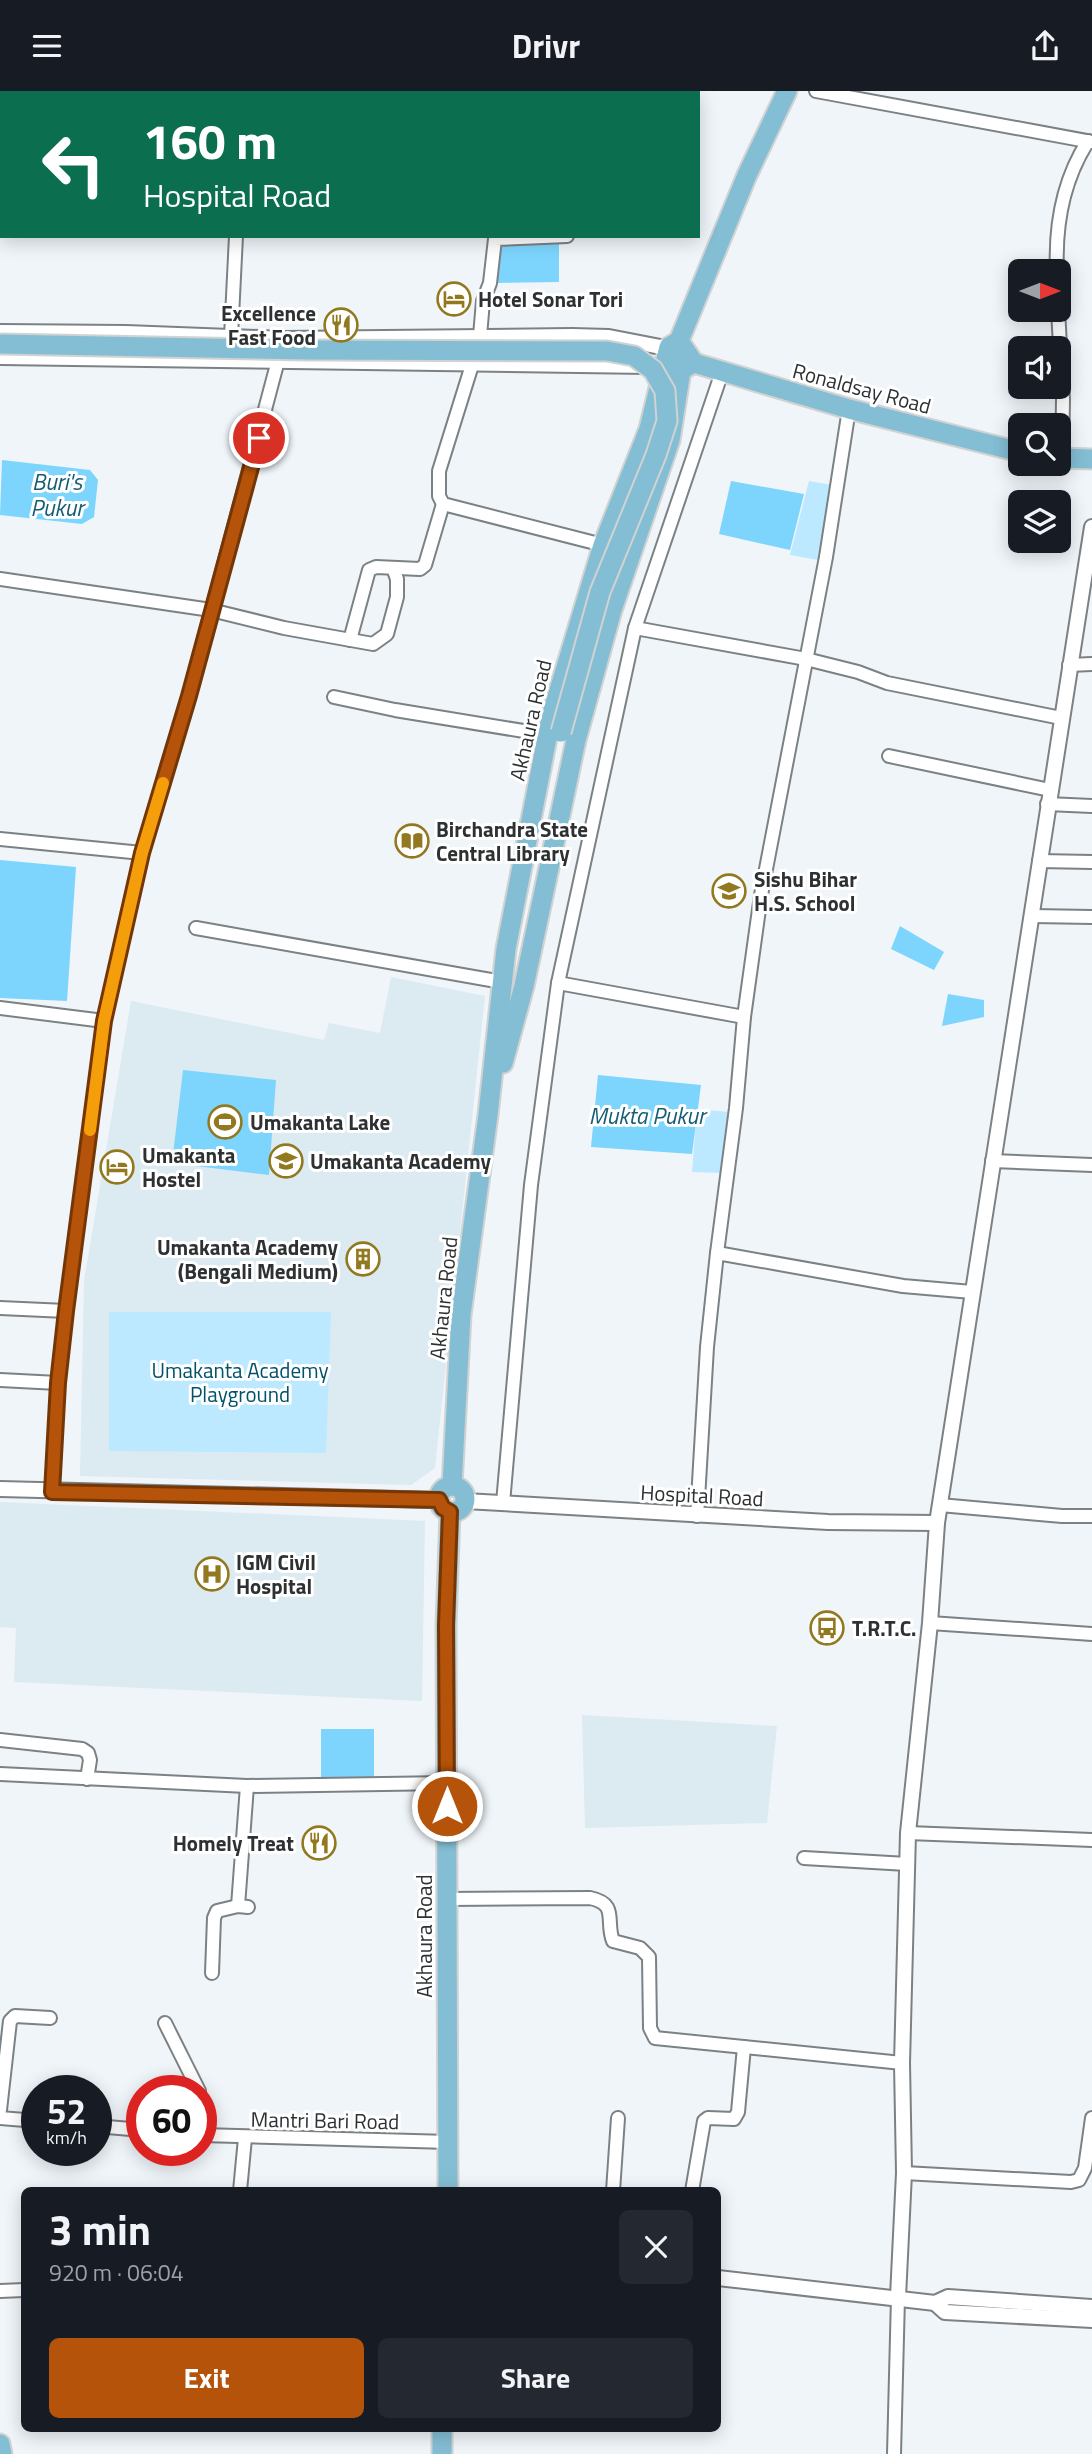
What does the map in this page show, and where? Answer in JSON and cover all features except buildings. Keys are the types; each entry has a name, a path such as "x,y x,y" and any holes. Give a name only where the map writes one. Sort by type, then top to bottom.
{"main road":[{"name":"Akhaura Road","path":"448,2187 446,1625 451,1500 461,1315 488,1115 502,982 568,657 603,545 679,357 747,175 788,91"},
{"path":"0,344 306,350 607,351 634,356 653,370 664,391 667,421 656,455 600,592 554,734 488,1115"},
{"name":"Akhaura Road","path":"488,1115 524,986 576,740 612,610 670,440 675,420 679,357"},
{"name":"Ronaldsay Road","path":"679,357 849,409 1008,449"},
{"path":"1071,458 1092,459"},
{"path":"442,2432 442,2454"},
{"path":"0,2444 2,2454"}],"street":[{"path":"818,91 1090,142 1075,163 1060,216 1056,240 1057,259"},
{"path":"231,337 236,238"},
{"path":"480,336 483,301 490,283 495,239 519,238"},
{"path":"1059,322 1062,413"},
{"path":"0,332 284,339 609,337 679,357"},
{"path":"52,1492 58,1383 104,1021 142,853 189,696 284,339"},
{"path":"0,357 619,367 679,357"},
{"path":"350,640 369,570 376,567 421,569 425,565 443,504 439,496 439,471 472,365"},
{"path":"503,1503 531,1185 558,983 635,628 723,372"},
{"path":"697,1516 707,1347 736,1108 744,1017 761,895 794,735 838,491 849,409"},
{"path":"443,504 603,545"},
{"path":"894,2454 904,2173 902,2063 908,1833 930,1623 937,1523 1092,527"},
{"path":"0,579 211,610 373,644 387,634 397,597 397,579 393,568"},
{"path":"635,628 806,659 858,671 897,686 1061,718"},
{"path":"1069,665 1092,664"},
{"path":"334,697 395,710 554,734"},
{"path":"889,756 1092,806"},
{"path":"0,839 142,853"},
{"path":"1038,861 1092,862"},
{"path":"1032,916 1092,917"},
{"path":"196,928 502,982"},
{"path":"558,983 744,1017"},
{"path":"0,1008 104,1021"},
{"path":"992,1161 1092,1165"},
{"path":"717,1253 903,1286 972,1292"},
{"path":"0,1308 66,1311"},
{"path":"0,1380 58,1383"},
{"name":"Hospital Road","path":"0,1489 451,1500 697,1516 828,1522 937,1523"},
{"path":"940,1505 1092,1516"},
{"path":"930,1623 1092,1634"},
{"path":"0,1740 82,1749 88,1753 90,1760 88,1779"},
{"path":"0,1774 247,1786 448,1783"},
{"path":"212,1973 217,1911 243,1906 247,1786"},
{"path":"908,1833 1092,1840"},
{"path":"804,1858 907,1864"},
{"path":"446,1899 600,1900 607,1905 613,1941 640,1948 649,1957 650,2028 655,2038 902,2063"},
{"path":"0,2110 10,2021 20,2015 50,2018"},
{"path":"164,2023 192,2075"},
{"path":"693,2187 704,2121 708,2118 734,2119 738,2112 744,2047"},
{"path":"0,2118 21,2120"},
{"path":"613,2187 618,2118"},
{"path":"904,2173 1071,2182 1079,2180 1085,2168 1092,2118"},
{"name":"Mantri Bari Road","path":"217,2136 449,2142"},
{"path":"240,2187 245,2138"},
{"path":"721,2278 935,2303 948,2297 1092,2307"},
{"path":"0,2291 21,2290"},
{"path":"935,2303 944,2312 1092,2320"}],"shaded area":[{"name":"Umakanta Academy","path":"391,977 485,996 435,1468 411,1485 80,1476 84,1281 131,1001 324,1040 329,1023 380,1033"},
{"name":"IGM Civil Hospital","path":"0,1502 425,1521 422,1701 14,1682 16,1628 0,1627"},
{"path":"582,1715 777,1726 767,1823 585,1828"}],"green space":[{"path":"809,481 832,485 818,560 790,555"},
{"path":"697,1109 729,1112 723,1173 692,1172"},
{"name":"Umakanta Academy Playground","path":"109,1312 331,1312 326,1453 109,1451"}],"water":[{"path":"497,240 559,242 559,282 495,283"},
{"name":"Buri's Pukur","path":"2,460 90,470 98,480 94,517 82,524 0,515"},
{"path":"731,481 804,494 790,550 719,534"},
{"path":"0,860 76,867 67,1001 0,998"},
{"path":"900,926 944,952 934,970 891,949"},
{"path":"948,994 984,1000 984,1017 942,1026"},
{"name":"Umakanta Lake","path":"183,1070 276,1080 269,1175 172,1163"},
{"name":"Mukta Pukur","path":"598,1075 701,1085 692,1154 591,1147"},
{"path":"321,1729 374,1729 374,1781 321,1781"}],"slow traffic":[{"path":"90,1130 104,1021 142,853 163,783"}],"place":[{"name":"Hotel Sonar Tori","path":"454,299"},
{"name":"Excellence Fast Food","path":"341,325"},
{"name":"Birchandra State Central Library","path":"412,841"},
{"name":"Sishu Bihar H.S. School","path":"729,891"},
{"name":"Umakanta Lake","path":"225,1122"},
{"name":"Umakanta Academy","path":"286,1161"},
{"name":"Umakanta Hostel","path":"117,1167"},
{"name":"Umakanta Academy (Bengali Medium)","path":"363,1259"},
{"name":"IGM Civil Hospital","path":"212,1574"},
{"name":"T.R.T.C.","path":"827,1628"},
{"name":"Homely Treat","path":"319,1843"}],"route":[{"path":"259,438 189,696 142,853 104,1021 58,1383 52,1492 439,1500 443,1508 450,1512 446,1625 447,1806"}]}
